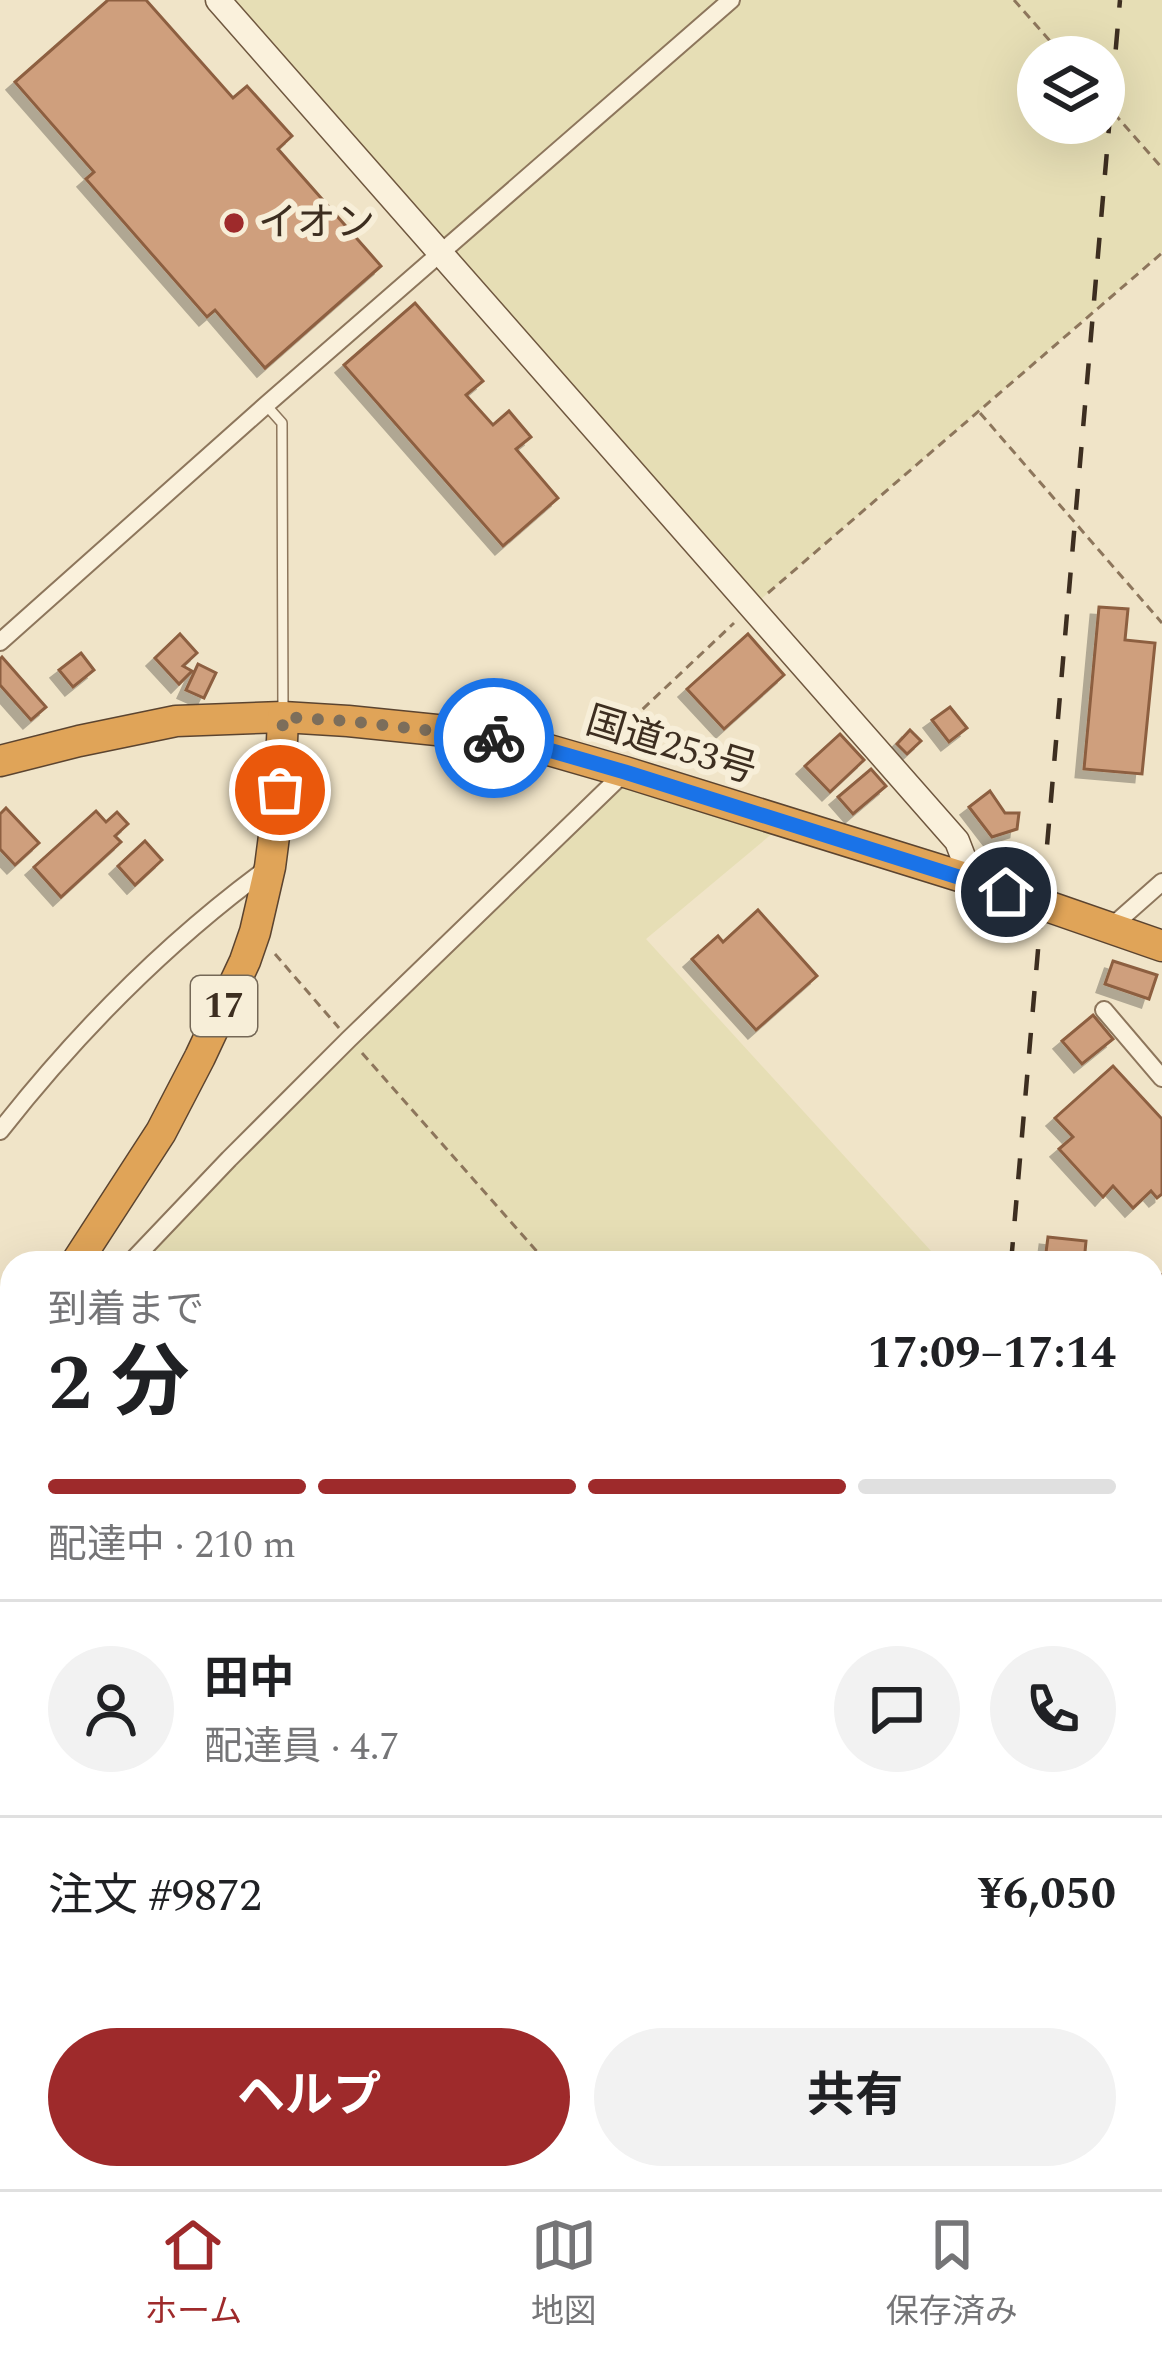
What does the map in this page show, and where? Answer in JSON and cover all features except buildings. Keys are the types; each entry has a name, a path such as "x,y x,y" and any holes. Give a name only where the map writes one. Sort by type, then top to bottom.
{"highway":[{"name":"国道253号","path":"0,761 176,721 283,717 466,733 535,746 625,772 971,880 1162,946"},
{"name":"17","path":"84,1251 161,1132 200,1058 255,932 280,790 283,717"}],"street":[{"path":"218,0 957,841 971,880"},
{"path":"0,642 731,0"},
{"path":"141,1251 349,1040 625,772"},
{"path":"0,1130 85,1033 188,930 270,866"},
{"path":"1110,928 1162,882"},
{"path":"1104,1010 1162,1078"}],"lane":[{"path":"266,405 282,423 283,717"}],"path":[{"path":"1014,0 1046,36"},
{"path":"1125,127 1162,168"},
{"path":"606,745 752,607 1162,253"},
{"path":"979,411 1162,623"},
{"path":"255,932 536,1251"}],"shaded area":[{"path":"218,0 1162,0 1162,252 752,607"},
{"path":"625,772 786,822 646,939 931,1251 146,1251"}],"railway":[{"path":"1012,1251 1120,0"}],"way so far":[{"path":"280,790 283,717 494,738"}],"place":[{"name":"イオン","path":"234,223"}],"route":[{"path":"494,738 625,772 1006,892"}]}
